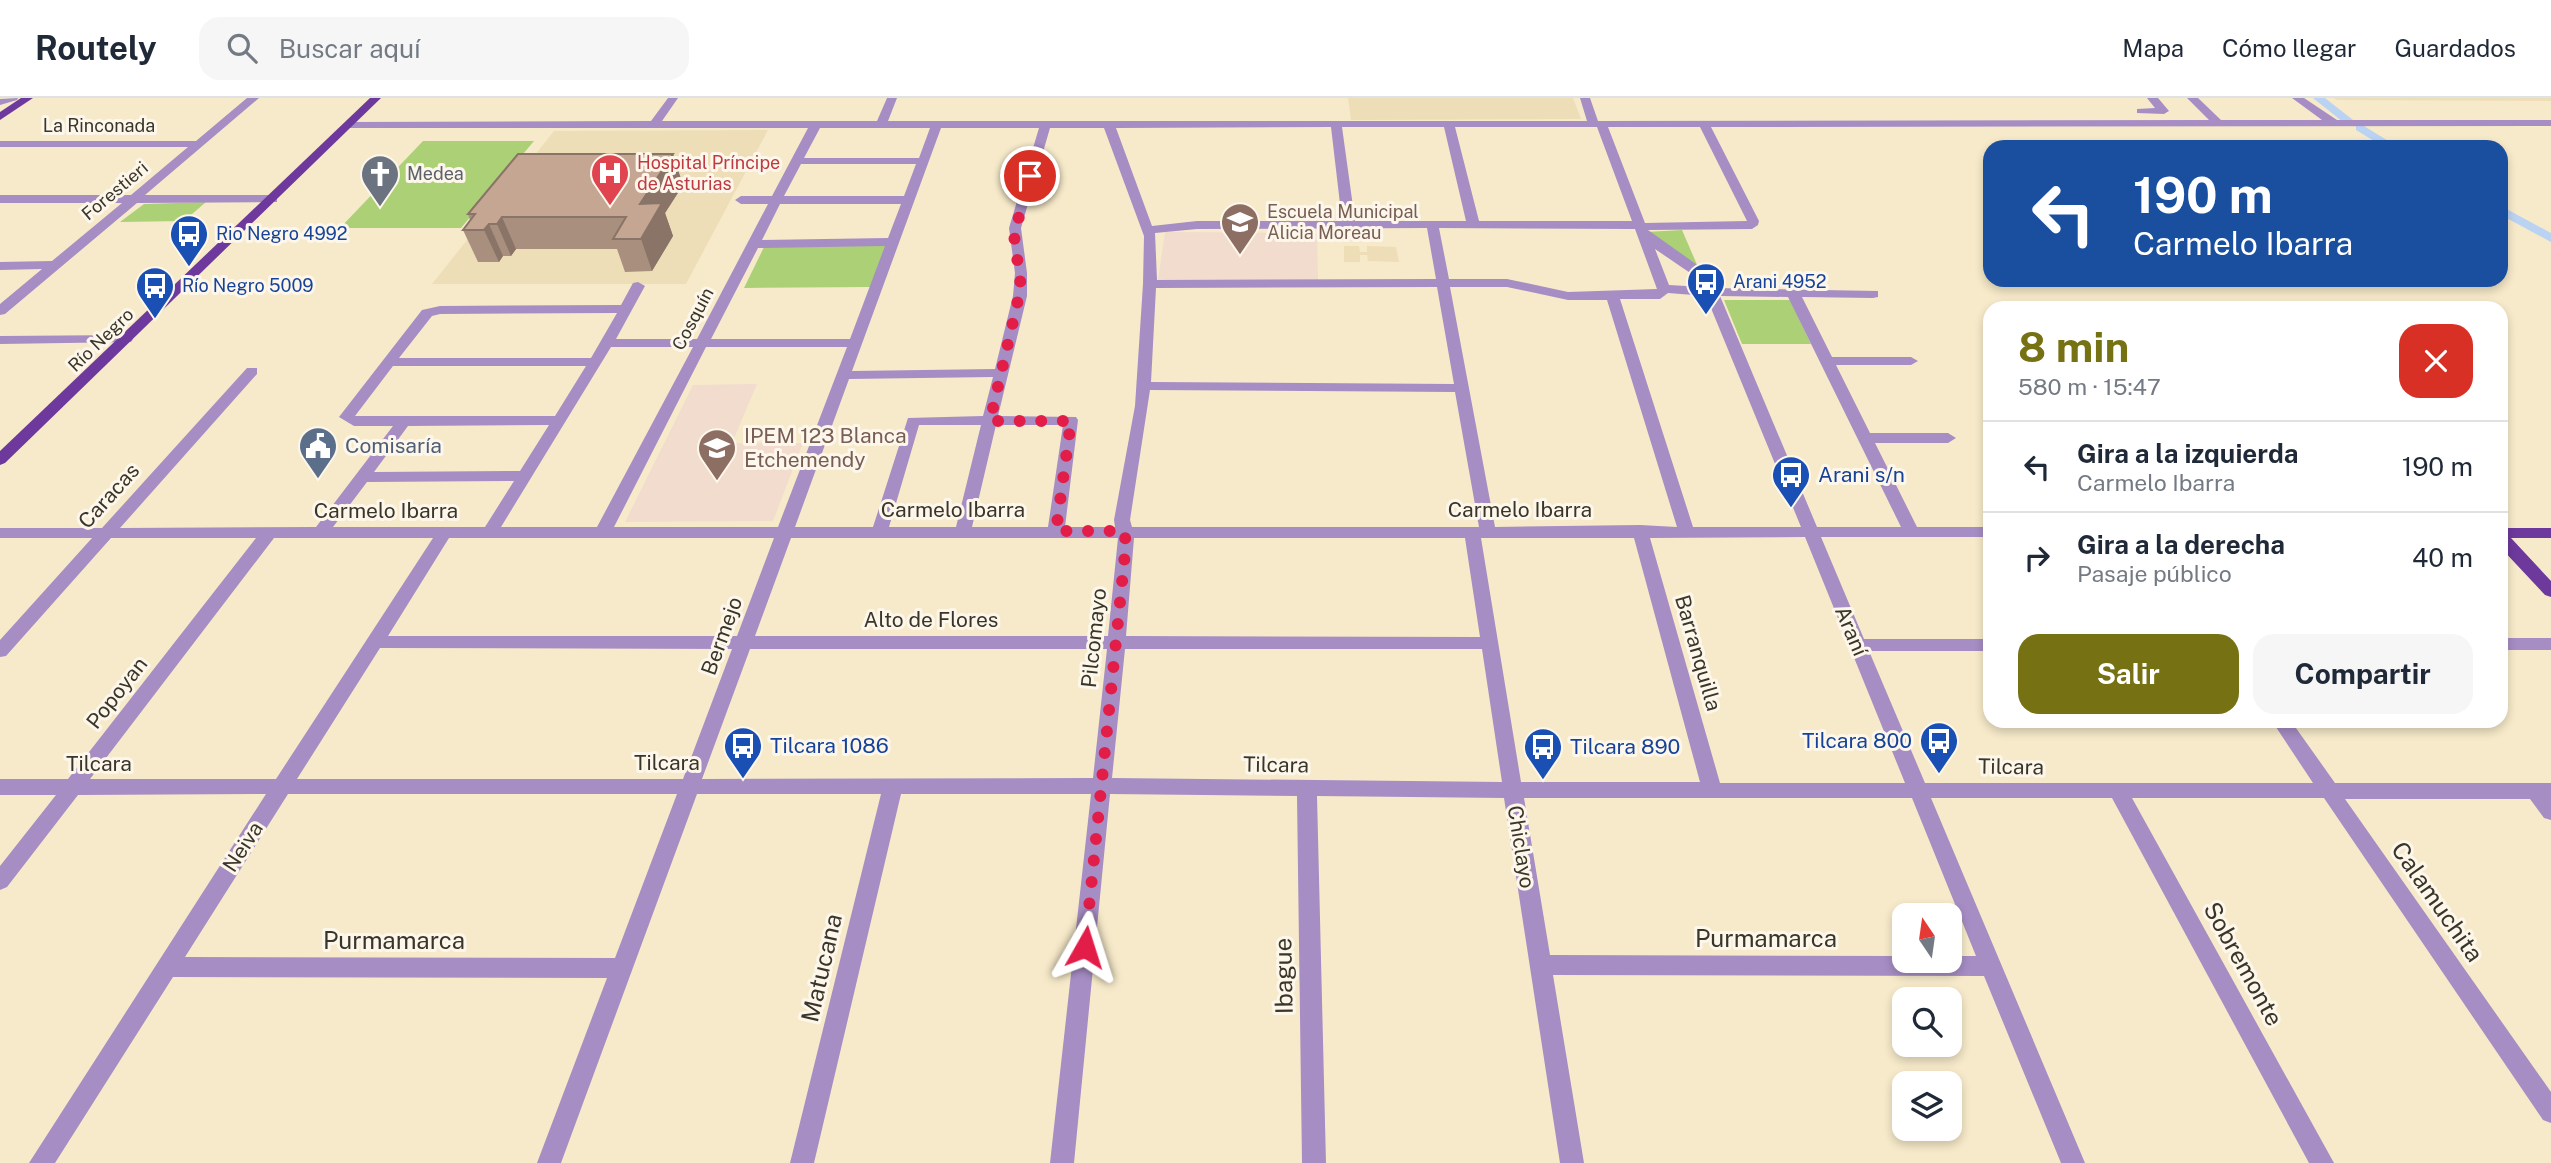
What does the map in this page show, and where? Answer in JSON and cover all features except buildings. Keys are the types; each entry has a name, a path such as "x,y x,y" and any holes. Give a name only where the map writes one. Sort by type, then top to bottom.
{"main road":[{"path":"0,117 27,98"},
{"name":"Río Negro","path":"0,460 376,98"},
{"path":"2508,536 2551,533"},
{"path":"2508,544 2551,591"}],"street":[{"path":"0,102 13,98"},
{"name":"Forestieri","path":"0,311 254,98"},
{"path":"655,124 673,98"},
{"path":"881,124 892,98"},
{"path":"1585,98 1664,289"},
{"path":"2146,122 2136,111 2164,111 2152,98"},
{"path":"2192,98 2217,122"},
{"path":"2297,98 2333,122"},
{"path":"349,125 2551,123"},
{"name":"Cosquín","path":"603,531 816,124"},
{"name":"Bermejo","path":"549,1163 937,124"},
{"path":"1336,124 1349,224"},
{"path":"1449,124 1474,223"},
{"path":"1148,230 1196,225 1474,223 1642,231 1752,225 1753,221 1704,124"},
{"path":"963,531 1021,287 1015,228 1045,125"},
{"name":"Pilcomayo","path":"1062,1163 1117,643 1126,543 1122,520 1142,405 1150,284 1148,230 1109,125"},
{"name":"La Rinconada","path":"0,144 198,144"},
{"path":"796,161 923,161"},
{"path":"0,199 273,199"},
{"path":"741,200 909,200"},
{"name":"Chiclayo","path":"1432,224 1462,388 1480,531 1488,643 1572,1163"},
{"name":"Araní","path":"1642,231 1705,276 2073,1163"},
{"path":"753,244 893,243"},
{"path":"0,266 54,265"},
{"path":"1150,284 1516,284 1554,295 1613,297 1660,295 1664,289"},
{"path":"490,532 607,343 638,286"},
{"path":"1664,289 1873,294"},
{"path":"1793,293 1912,532"},
{"path":"1613,297 1686,531"},
{"path":"559,420 354,422 346,417 424,316 433,311 624,309"},
{"path":"0,340 126,339"},
{"path":"607,343 855,343"},
{"path":"1826,361 1910,361"},
{"path":"389,362 595,362"},
{"name":"Caracas","path":"0,651 252,371"},
{"path":"843,375 1001,373"},
{"path":"1142,386 1462,388"},
{"path":"321,532 404,421"},
{"path":"880,531 913,421 1071,421 1056,531"},
{"path":"1865,438 1948,438"},
{"path":"363,477 523,477"},
{"name":"Carmelo Ibarra","path":"0,533 1640,530 1983,532"},
{"name":"Barranquilla","path":"1640,530 1712,789"},
{"name":"Popoyan","path":"0,881 270,532"},
{"name":"Neiva","path":"41,1163 445,532"},
{"name":"Alto de Flores","path":"374,642 1488,643"},
{"path":"2508,644 2551,644"},
{"path":"1857,645 1983,645"},
{"name":"Calamuchita","path":"2286,728 2551,1112"},
{"name":"Tilcara","path":"0,787 282,785 1102,786 1512,790 2542,790"},
{"name":"Matucana","path":"802,1163 893,786"},
{"name":"Ibague","path":"1307,788 1314,1163"},
{"path":"2542,790 2551,812"},
{"name":"Sobremonte","path":"2118,791 2322,1163"},
{"name":"Purmamarca","path":"1540,965 1992,966"},
{"name":"Purmamarca","path":"166,967 622,968"}],"shaded area":[{"path":"1348,98 1573,98 1581,119 1351,120"},
{"path":"2333,98 2551,98 2551,101 2337,100"},
{"name":"Hospital Príncipe de Asturias","path":"768,130 686,284 432,284 554,131"},
{"name":"Escuela Municipal Alicia Moreau","path":"1165,232 1317,233 1318,281 1158,280"},
{"path":"1344,246 1359,246 1360,252 1367,252 1367,246 1396,247 1399,262 1368,261 1367,255 1360,255 1360,262 1344,262"},
{"name":"IPEM 123 Blanca Etchemendy","path":"757,384 732,443 803,443 773,521 625,522 693,385"}],"green space":[{"path":"423,141 534,141 461,228 340,228"},
{"path":"206,202 184,221 120,222 144,204"},
{"path":"1682,230 1698,267 1646,232"},
{"path":"888,244 872,287 744,288 765,245"},
{"path":"1724,300 1790,300 1811,344 1742,344"}],"waterway":[{"path":"2318,98 2347,120"},
{"path":"2360,128 2380,140"},
{"path":"2508,214 2551,238"}],"place":[{"name":"Hospital Príncipe de Asturias","path":"610,207"},
{"name":"Medea","path":"380,208"},
{"name":"Escuela Municipal Alicia Moreau","path":"1240,256"},
{"name":"Rio Negro 4992","path":"189,268"},
{"name":"Arani 4952","path":"1706,316"},
{"name":"Río Negro 5009","path":"155,320"},
{"name":"Comisaría","path":"318,480"},
{"name":"IPEM 123 Blanca Etchemendy","path":"717,482"},
{"name":"Arani s/n","path":"1791,509"},
{"name":"Tilcara 800","path":"1939,775"},
{"name":"Tilcara 1086","path":"743,780"},
{"name":"Tilcara 890","path":"1543,781"}],"route":[{"path":"1030,176 1014,235 1021,273 1020,296 990,421 1071,421 1056,531 1124,531 1126,543 1085,947"}]}
